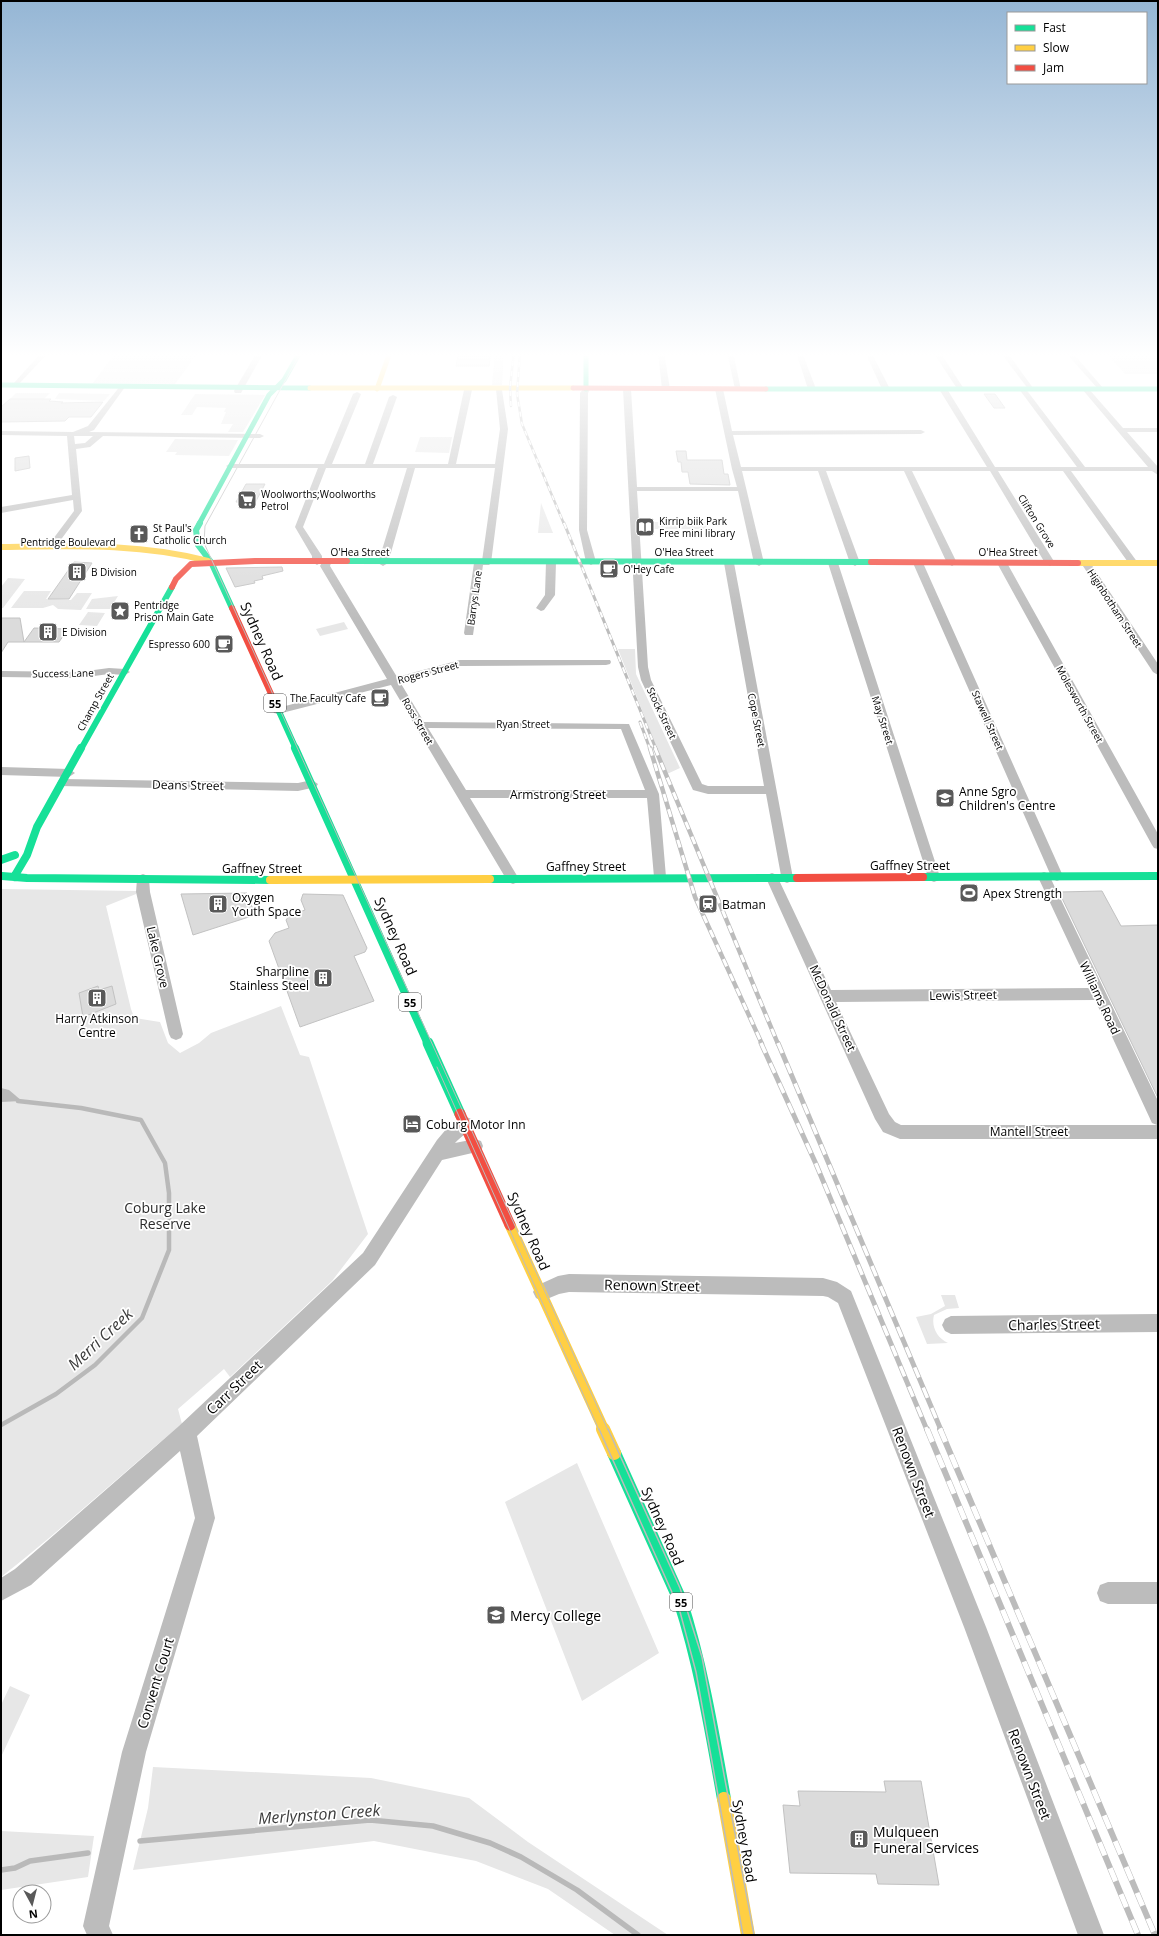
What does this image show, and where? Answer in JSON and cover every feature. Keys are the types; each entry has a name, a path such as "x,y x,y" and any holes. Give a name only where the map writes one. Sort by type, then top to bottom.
{"main road":[{"path":"176,556 195,542 198,525 243,442"},
{"path":"254,446 256,442"},
{"name":"Sydney Road","path":"196,538 202,551 211,562 312,784 666,1568 689,1625 703,1685 748,1935"},
{"name":"Sydney Road","path":"209,544 211,562"},
{"name":"Pentridge Boulevard","path":"2,549 51,547 134,548 176,556"},
{"name":"Pentridge Boulevard","path":"2,549 195,556 211,562"},
{"name":"Champ Street","path":"1,872 32,836 125,672 176,579 182,564 176,556"},
{"name":"O'Hea Street","path":"211,562 1158,563"},
{"name":"Champ Street","path":"176,579 191,564 211,562"},
{"name":"Champ Street","path":"14,877 27,855 32,836"},
{"path":"1,860 15,855"},
{"name":"Gaffney Street","path":"1,876 143,879 355,880 660,877 787,878 1158,876"}],"street":[{"path":"51,547 78,513 71,442"},
{"path":"72,447 93,442"},
{"name":"Ross Street","path":"336,442 299,527 325,566 395,680 420,725 513,879"},
{"path":"368,466 376,442"},
{"path":"451,466 456,442"},
{"name":"Barrys Lane","path":"469,633 502,442"},
{"path":"584,442 583,530 592,562"},
{"name":"Stock Street","path":"630,442 644,674 695,783 703,789 770,790"},
{"path":"731,442 758,563"},
{"name":"Clifton Grove","path":"975,442 1050,563"},
{"path":"1064,442 1083,469"},
{"path":"1132,442 1157,470"},
{"path":"230,466 499,466"},
{"path":"383,563 411,467"},
{"path":"736,468 1157,470"},
{"path":"821,469 855,563"},
{"path":"907,469 952,563"},
{"path":"1065,469 1133,563"},
{"path":"633,489 741,489"},
{"path":"1,510 76,494"},
{"path":"541,608 550,594 551,562"},
{"name":"Cope Street","path":"729,563 787,878"},
{"name":"May Street","path":"833,563 934,877"},
{"name":"Stawell Street","path":"918,563 1050,877"},
{"name":"Molesworth Street","path":"1002,563 1158,845"},
{"name":"Higinbotham Street","path":"1086,563 1158,672"},
{"name":"Rogers Street","path":"278,711 466,662 606,662"},
{"name":"Success Lane","path":"2,674 79,675 108,671 125,672"},
{"name":"Ryan Street","path":"420,725 625,726 653,794"},
{"name":"Deans Street","path":"1,772 66,778 298,787 312,784"},
{"name":"Armstrong Street","path":"462,794 653,794"},
{"path":"653,794 660,877"},
{"name":"Williams Road","path":"1050,877 1098,994 1158,1118"},
{"name":"McDonald Street","path":"772,878 883,1119 889,1127 900,1132"},
{"name":"Lake Grove","path":"143,879 143,892 176,1034"},
{"name":"Lewis Street","path":"827,996 1098,994"},
{"name":"Carr Street","path":"1,1590 23,1577 186,1433 369,1259 449,1137 466,1124"},
{"name":"Mantell Street","path":"900,1132 1158,1132"},
{"path":"437,1154 476,1146"},
{"name":"Renown Street","path":"542,1292 558,1284 569,1283 815,1287 831,1288 845,1297 974,1627 1091,1935"},
{"name":"Charles Street","path":"951,1325 1158,1323"},
{"name":"Convent Court","path":"100,1935 96,1926 134,1752 205,1518 186,1433"},
{"path":"1108,1593 1158,1593"}],"green space":[{"path":"173,442 237,442 229,456 175,455 177,452 166,452"},
{"path":"418,442 451,442 449,453 415,452"},
{"path":"541,503 553,533 538,533"},
{"path":"643,522 706,522 707,529 644,529"},
{"path":"8,578 25,579 3,608 1,608 1,587"},
{"path":"24,591 51,591 46,599 71,600 77,593 92,593 81,610 58,609 53,605 43,608 11,608"},
{"path":"118,596 110,609 86,609 92,599"},
{"path":"88,612 105,613 97,626 79,625"},
{"path":"344,622 348,629 320,636 316,629"},
{"path":"618,649 635,649 636,674 680,768 667,774"},
{"name":"Coburg Lake Reserve","path":"1,889 136,891 136,894 106,906 131,1009 134,1017 160,1022 168,1043 180,1053 199,1043 211,1033 281,1006 300,1055 309,1057 368,1234 332,1281 230,1377 224,1369 178,1409 182,1424 1,1577"},
{"path":"941,1295 955,1295 959,1308 947,1309 934,1315 933,1324 936,1332 944,1341 948,1343 927,1344 916,1317 931,1314 945,1306"},
{"path":"577,1463 659,1653 582,1701 505,1502"},
{"path":"10,1686 30,1695 1,1757 1,1705"},
{"path":"153,1767 371,1778 469,1798 528,1842 668,1935 615,1935 548,1889 476,1861 374,1841 133,1870 148,1808"},
{"path":"1,1831 94,1836 88,1877 41,1884 12,1884 12,1888 1,1890"}],"shaded area":[{"path":"1,1088 9,1090 22,1101 1,1102"}],"building":[{"path":"676,451 686,451 687,460 722,460 724,474 728,474 730,485 690,484 688,472 682,472 681,462 678,462"},
{"path":"29,456 30,468 15,471 15,458"},
{"path":"246,484 265,484 255,503 236,502"},
{"path":"74,562 92,563 69,599 48,599"},
{"path":"282,567 283,571 262,576 263,579 254,581 255,583 235,587 226,568"},
{"path":"1,618 20,618 24,642 8,642 1,653"},
{"name":"E Division","path":"34,628 68,629 59,642 24,642"},
{"path":"1102,891 1121,926 1158,925 1158,1098 1059,892"},
{"name":"Oxygen Youth Space","path":"247,893 255,915 193,935 181,894"},
{"name":"Sharpline Stainless Steel","path":"303,894 343,895 367,948 365,952 354,956 374,1001 300,1027 269,941 275,933 289,928 286,920 289,916 305,910 301,900"},
{"name":"Harry Atkinson Centre","path":"98,986 99,990 112,986 116,1004 83,1017 79,993"},
{"name":"Mulqueen Funeral Services","path":"884,1781 921,1781 939,1885 878,1884 876,1874 790,1873 783,1805 800,1806 798,1791 886,1792"}],"waterway":[{"name":"Merri Creek","path":"1,1425 56,1394 95,1365 142,1318 169,1250 169,1193 165,1163 141,1120 81,1108 18,1101"},
{"name":"Merlynston Creek","path":"140,1841 370,1820 433,1826 490,1843 521,1857 577,1890 638,1935"},
{"name":"Merlynston Creek","path":"1,1870 15,1868 30,1861 88,1853"}],"tram line":[{"path":"251,442 205,526 204,543 608,1430"},
{"path":"437,1067 599,1430"},
{"path":"599,1429 679,1608 696,1672 743,1935"},
{"path":"608,1429 680,1588 702,1657 754,1935"}],"railway":[{"path":"530,442 564,524"},
{"path":"564,523 656,749"},
{"path":"640,722 650,749"},
{"path":"650,748 695,897 762,1044"},
{"path":"655,748 778,1044"},
{"path":"761,1043 816,1164 927,1430"},
{"path":"778,1043 941,1430"},
{"path":"927,1429 1138,1935"},
{"path":"940,1429 1155,1935"}],"traffic: fast":[{"path":"232,608 211,562 198,545 196,530 243,442"},
{"path":"347,561 871,562"},
{"path":"14,877 27,855 37,827 172,587"},
{"path":"272,696 460,1114"},
{"path":"1,860 15,855"},
{"path":"2,876 27,878 270,880"},
{"path":"923,877 1158,876"},
{"path":"490,879 797,878"},
{"path":"614,1453 680,1600 688,1624 701,1673 724,1799"}],"traffic: slow":[{"path":"1,547 106,546 159,550 208,561"},
{"path":"1078,563 1158,563"},
{"path":"270,880 490,879"},
{"path":"510,1225 614,1453"},
{"path":"724,1799 748,1935"}],"traffic: jam":[{"path":"172,587 176,579 191,564 255,561 347,561"},
{"path":"871,562 1078,563"},
{"path":"232,608 272,696"},
{"path":"797,878 923,877"},
{"path":"460,1114 510,1225"}],"place":[{"name":"Woolworths;Woolworths Petrol","path":"247,500"},
{"name":"Kirrip biik Park Free mini library","path":"645,527"},
{"name":"St Paul's Catholic Church","path":"139,534"},
{"name":"O'Hey Cafe","path":"609,569"},
{"name":"B Division","path":"77,572"},
{"name":"Pentridge Prison Main Gate","path":"120,611"},
{"name":"E Division","path":"48,632"},
{"name":"Espresso 600","path":"224,644"},
{"name":"The Faculty Cafe","path":"380,698"},
{"name":"Anne Sgro Children's Centre","path":"945,798"},
{"name":"Apex Strength","path":"969,893"},
{"name":"Oxygen Youth Space","path":"218,904"},
{"name":"Batman","path":"708,904"},
{"name":"Sharpline Stainless Steel","path":"323,978"},
{"name":"Harry Atkinson Centre","path":"97,998"},
{"name":"Coburg Motor Inn","path":"412,1124"},
{"name":"Mercy College","path":"496,1615"},
{"name":"Mulqueen Funeral Services","path":"859,1839"}]}
